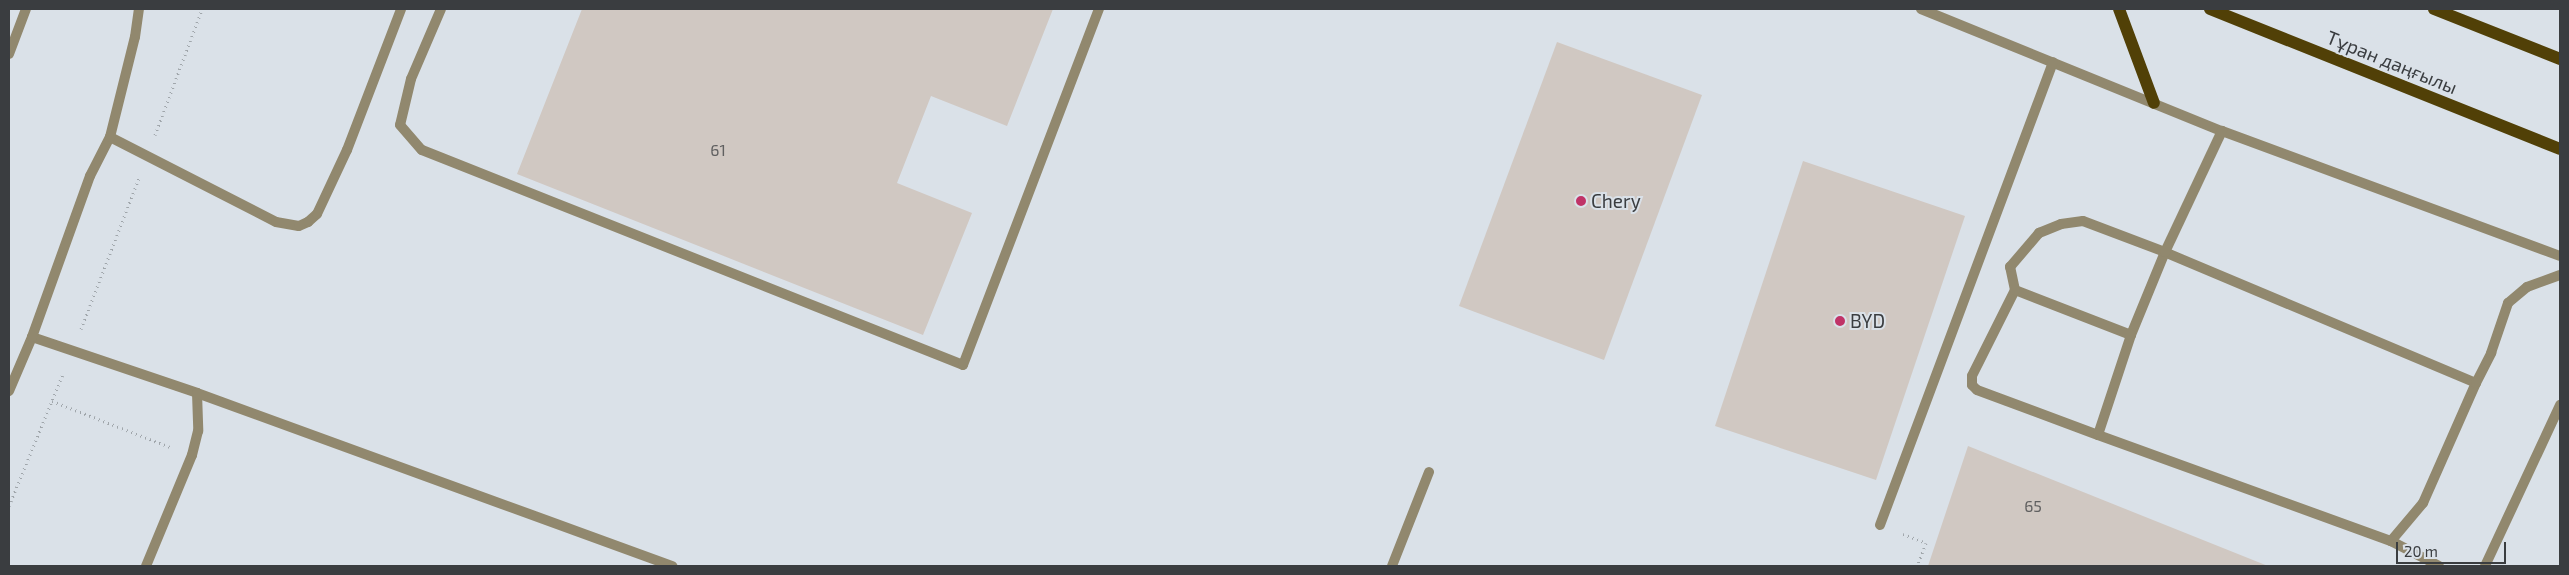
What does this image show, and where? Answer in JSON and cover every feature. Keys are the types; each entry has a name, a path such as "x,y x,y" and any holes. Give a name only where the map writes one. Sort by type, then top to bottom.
{"main road":[{"path":"2119,9 2154,103"},
{"name":"Тұран даңғылы","path":"2210,9 2560,149"},
{"path":"2434,9 2560,59"}],"street":[{"path":"9,54 26,9"},
{"path":"9,391 32,337 90,176 110,137 135,37 139,9"},
{"path":"110,137 276,222 299,226 308,222 317,214 348,150 401,9"},
{"path":"441,9 411,79 400,126 422,150 962,365 1100,9"},
{"path":"1921,9 2222,130 2560,256"},
{"path":"1880,525 2053,62"},
{"path":"2098,435 2131,335 2165,252 2222,130"},
{"path":"2439,566 2390,541 1977,390 1972,385 1972,376 2015,290 2010,267 2039,233 2061,224 2083,221 2165,252 2476,383"},
{"path":"2390,541 2422,504 2476,383 2508,303 2528,287 2560,275"},
{"path":"2015,290 2131,335"},
{"path":"32,337 197,394 672,566"},
{"path":"146,566 192,456 198,431 197,394"},
{"path":"2485,566 2560,405"},
{"path":"1392,566 1428,472"}],"path":[{"path":"147,156 202,9"},
{"path":"52,401 192,456"},
{"path":"1880,525 1926,543 1917,566"}],"building":[{"path":"582,9 1053,9 1007,126 931,96 897,183 972,213 923,335 517,174"},
{"name":"Chery","path":"1557,42 1702,95 1604,360 1459,306"},
{"name":"BYD","path":"1803,161 1965,216 1876,480 1715,426"},
{"path":"1968,446 2268,566 1928,566"}],"place":[{"name":"Chery","path":"1581,201"},
{"name":"BYD","path":"1840,321"}]}
